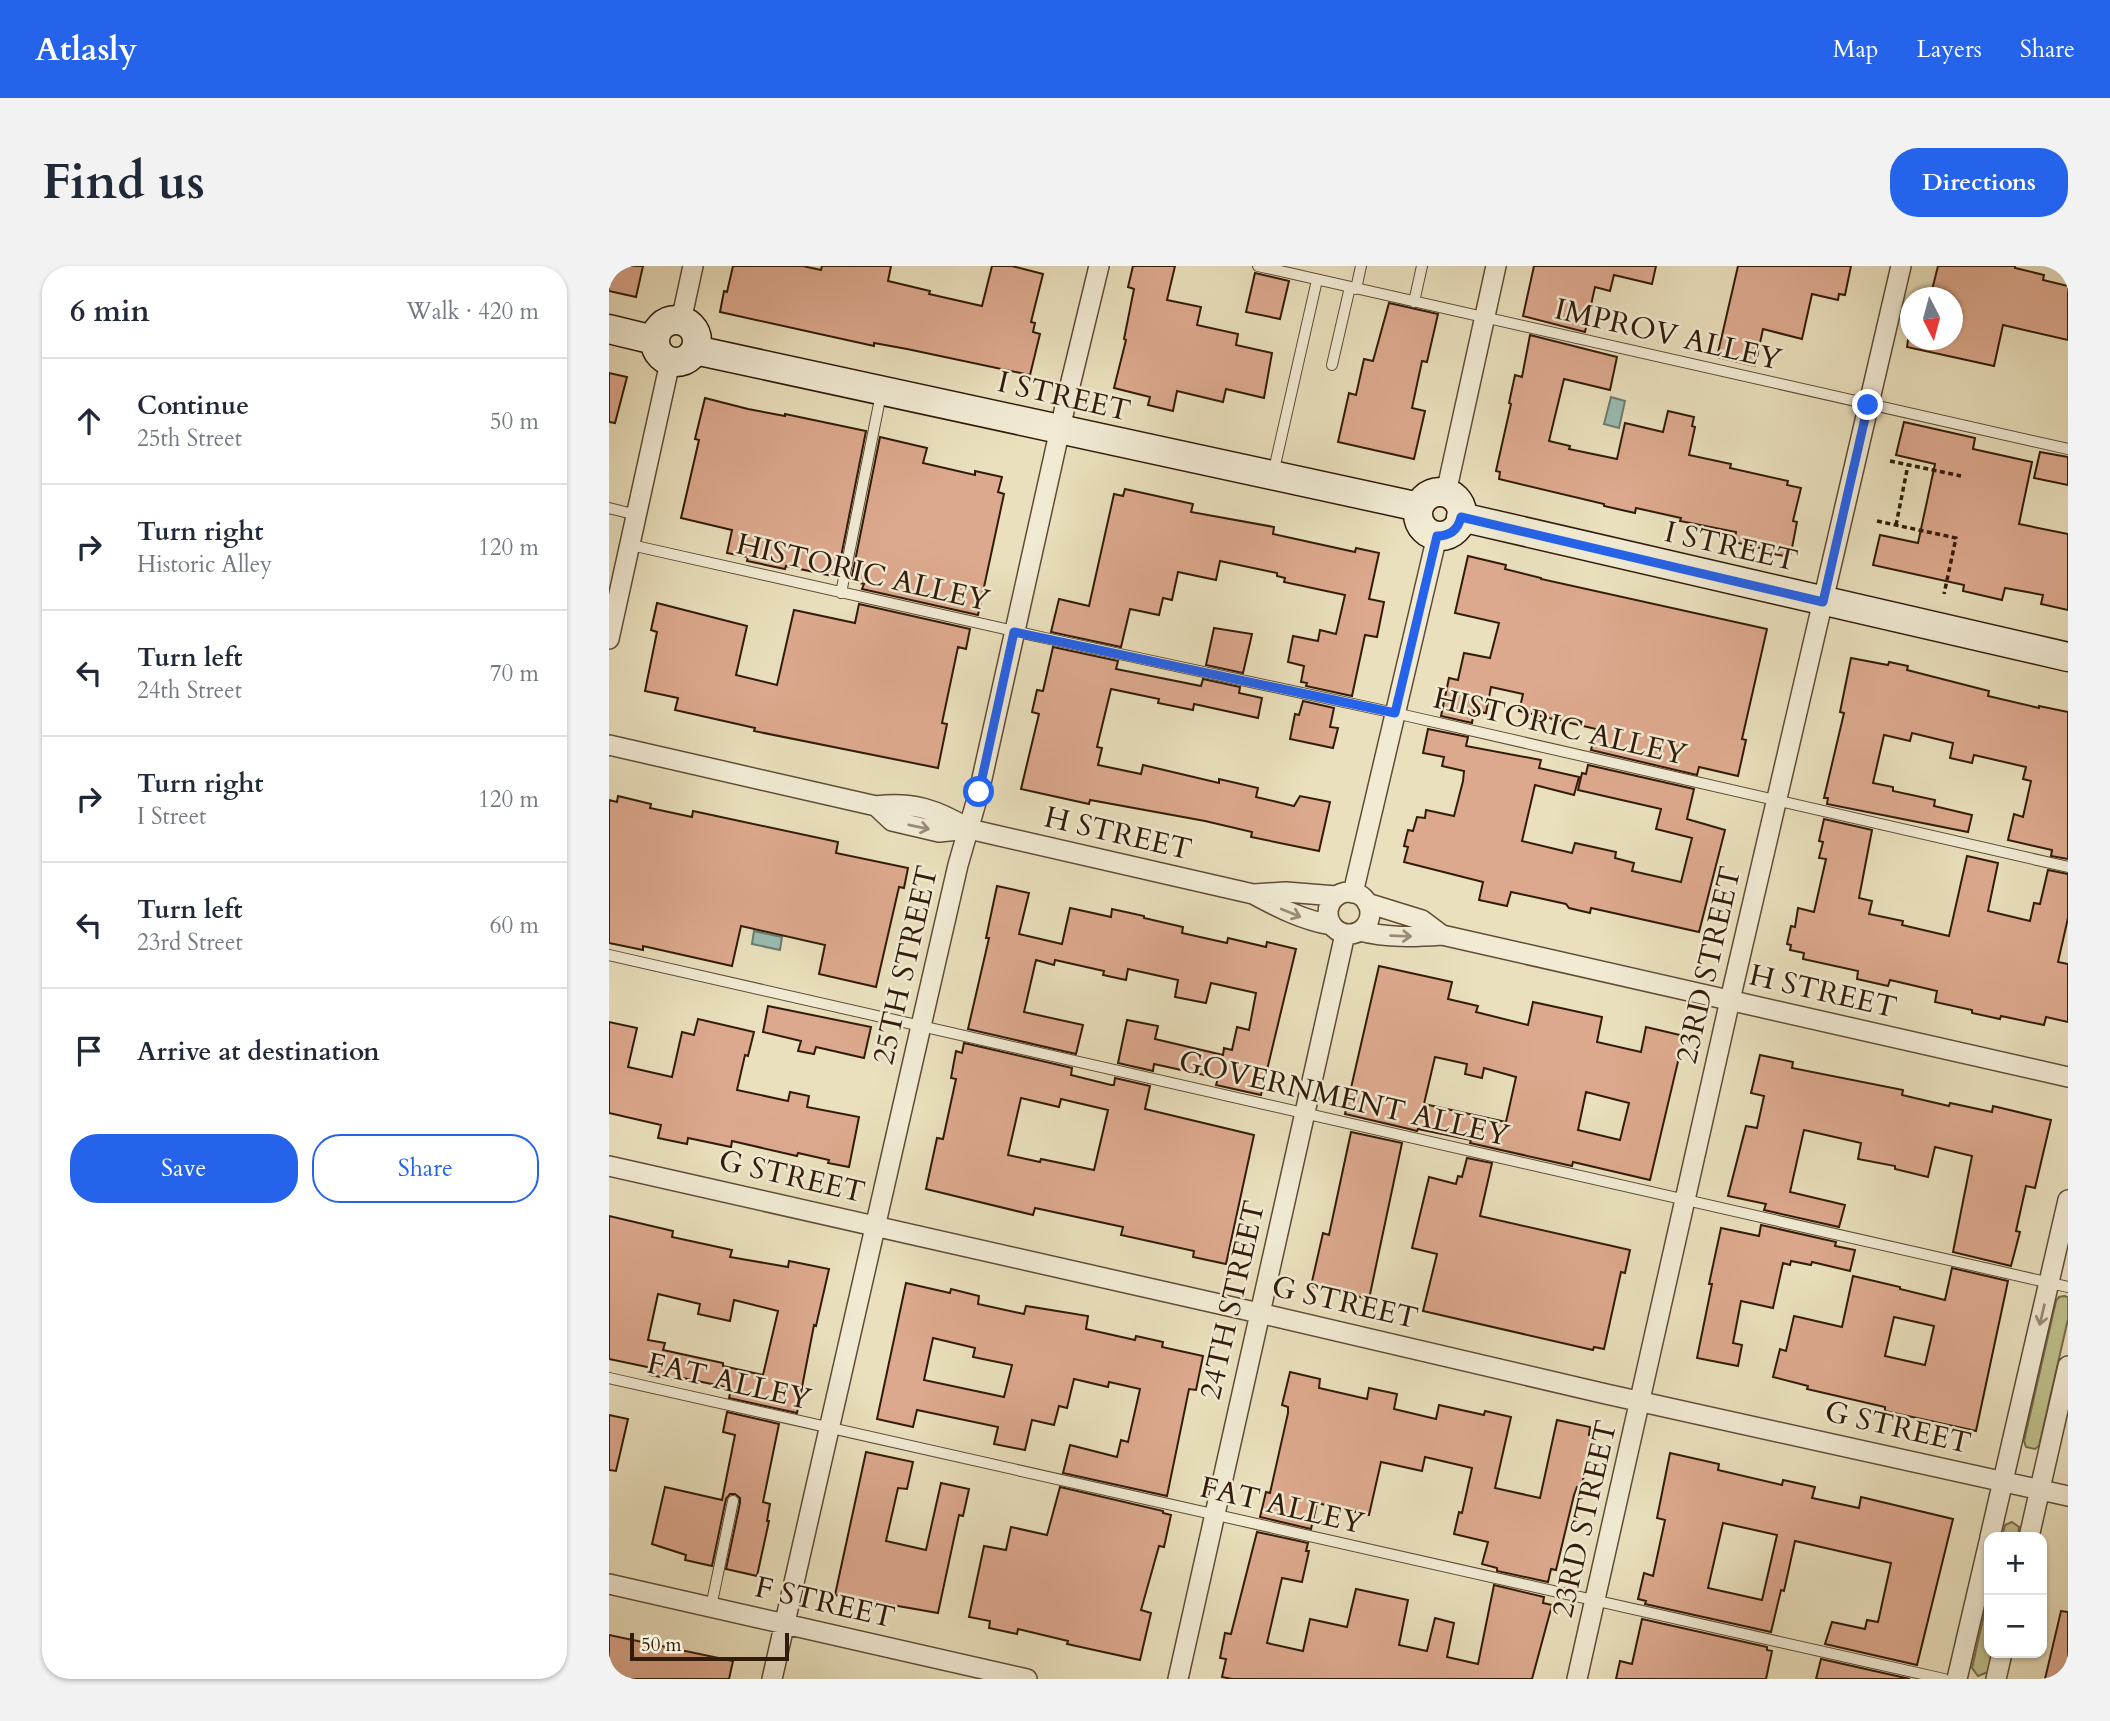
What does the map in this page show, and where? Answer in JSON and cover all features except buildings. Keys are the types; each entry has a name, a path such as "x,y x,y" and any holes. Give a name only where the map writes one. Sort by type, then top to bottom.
{"street":[{"path":"609,639 673,351 656,334 663,324 681,321 693,266"},
{"name":"25TH STREET","path":"772,1679 1099,266"},
{"path":"1446,493 1496,266"},
{"name":"23RD STREET","path":"1577,1679 1730,1000 1901,266"},
{"name":"I STREET","path":"609,329 673,351 882,389 1419,507"},
{"path":"1446,493 1461,507 1461,517 1451,533 1437,536 1423,528 1418,514 1419,507 1430,495 1446,493"},
{"name":"I STREET","path":"1461,517 2068,657"},
{"path":"1352,897 1437,536"},
{"name":"H STREET","path":"609,745 876,806 897,803 942,813 969,829 1253,894 1284,911 1345,930 1378,936 1442,935 2068,1077"},
{"name":"H STREET","path":"1253,894 1286,892 1352,897 1422,920 1442,935"},
{"path":"1352,897 1370,915 1365,927 1345,930 1328,919 1329,907 1352,897"},
{"name":"24TH STREET","path":"1178,1679 1345,930"},
{"name":"G STREET","path":"609,1166 2068,1496"},
{"path":"1991,1532 2059,1285 2068,1200"},
{"path":"2030,1532 2068,1366"},
{"path":"1957,1679 1984,1563"},
{"name":"F STREET","path":"609,1584 1027,1679"},
{"path":"1996,1679 2001,1658"}],"lane":[{"name":"IMPROV ALLEY","path":"1258,266 2068,449"},
{"path":"1332,365 1361,266"},
{"path":"1414,302 1422,266"},
{"path":"1273,476 1317,279"},
{"path":"841,593 882,389"},
{"path":"609,508 637,515"},
{"name":"HISTORIC ALLEY","path":"631,545 1014,632 1395,713 2068,867"},
{"name":"GOVERNMENT ALLEY","path":"609,955 2059,1285"},
{"name":"FAT ALLEY","path":"609,1378 1944,1679"},
{"path":"711,1606 733,1501"}],"path":[{"path":"1890,461 1961,476"},
{"path":"1896,525 1909,465"},
{"path":"1877,521 1956,538 1944,594"}],"green space":[{"path":"2064,1296 2068,1297 2068,1319 2039,1446 2035,1449 2026,1447 2024,1441 2056,1301"},
{"path":"2012,1522 2019,1527 2018,1532 2003,1532 2005,1525"},
{"path":"1984,1614 1984,1658 1991,1658 1988,1672 1978,1676 1972,1668"}],"water":[{"path":"1611,397 1625,401 1619,428 1604,424"},
{"path":"754,931 782,937 780,950 752,944"}],"route":[{"path":"979,792 1014,632 1395,713 1437,536 1451,533 1461,517 1823,602 1868,405"}]}
